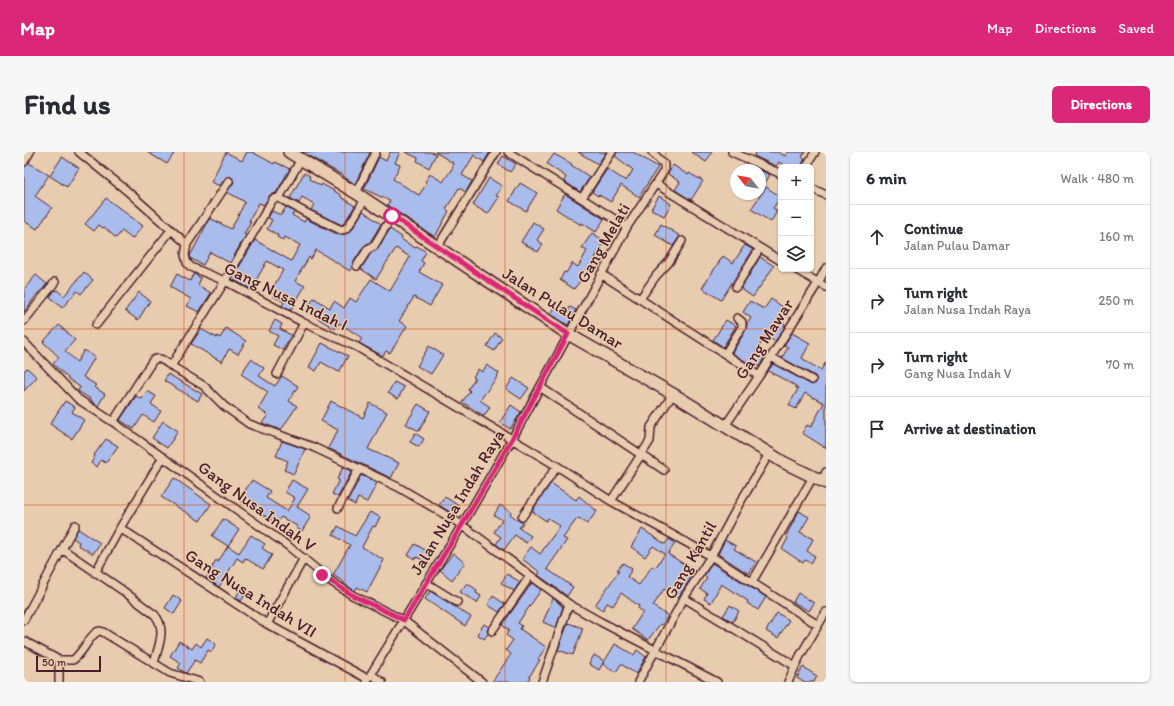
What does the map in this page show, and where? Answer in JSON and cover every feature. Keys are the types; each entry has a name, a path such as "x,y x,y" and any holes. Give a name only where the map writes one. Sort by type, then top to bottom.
{"street":[{"path":"24,162 30,152"},
{"path":"79,152 126,190 187,244 229,181"},
{"name":"Jalan Pulau Damar","path":"289,152 361,196 438,246 568,334 673,394 783,462 822,478"},
{"path":"279,198 339,229 345,229 348,227 361,196 376,152"},
{"path":"438,246 496,152"},
{"path":"508,152 627,227"},
{"path":"582,198 612,152"},
{"name":"Gang Melati","path":"568,334 627,227 664,171 664,164 652,152"},
{"path":"732,152 778,173"},
{"path":"808,164 815,152"},
{"path":"171,366 225,281 272,202 276,198 279,198 301,159"},
{"path":"656,184 778,259"},
{"path":"814,189 826,195"},
{"path":"357,266 368,248 374,246 392,216"},
{"path":"96,325 171,230"},
{"path":"640,299 656,276 669,262 682,241"},
{"name":"Gang Nusa Indah I","path":"187,244 185,255 186,263 191,267 225,281 304,323 358,347 557,466 611,501 711,556 818,625"},
{"path":"736,287 760,248"},
{"name":"Gang Mawar","path":"725,426 759,376 826,268"},
{"path":"800,272 826,287"},
{"path":"601,274 759,376"},
{"path":"24,321 55,282"},
{"path":"725,354 742,327 742,322 737,318"},
{"path":"277,374 304,323"},
{"name":"Jalan Nusa Indah Raya","path":"368,678 462,525 512,439 568,334"},
{"name":"Gang Nusa Indah V","path":"24,342 78,399 163,457 304,558 322,575 352,595 404,620 482,682"},
{"path":"770,357 812,380"},
{"path":"113,422 153,360 156,358 160,359 204,386 224,406 249,424 313,447 398,487 462,525 569,604 717,682"},
{"path":"540,387 664,470"},
{"path":"611,501 650,441 652,427 673,394"},
{"name":"Gang Kantil","path":"638,682 684,598 711,556 738,506 770,454"},
{"path":"95,573 163,457"},
{"path":"522,517 557,466"},
{"path":"338,508 359,469"},
{"path":"752,582 822,478"},
{"path":"24,620 75,525"},
{"name":"Gang Nusa Indah VII","path":"120,528 267,624 368,678 382,682"},
{"path":"62,549 122,590 159,620 162,632 154,663"},
{"path":"267,624 304,558"},
{"path":"492,631 530,576"},
{"path":"426,583 457,602"},
{"path":"684,598 795,666"},
{"path":"542,682 569,604"},
{"path":"788,682 795,666 826,612"},
{"path":"24,641 59,660 73,660 98,631 103,632 170,673 200,682"},
{"path":"59,660 59,682"}],"building":[{"path":"147,152 175,152 167,164"},
{"path":"226,152 242,161 247,152 252,152 274,164 275,162 290,169 276,193 270,195 264,205 259,203 249,221 251,222 244,234 246,235 230,263 210,252 203,265 191,259 190,256 210,218 231,229 245,202 227,192 234,182 231,177 226,177 220,186 211,182"},
{"path":"302,152 367,152 370,153 355,184"},
{"path":"390,152 400,152 395,163 400,165 393,179 419,195 427,183 425,182 430,174 443,182 453,167 453,163 435,152 490,152 484,162 474,155 462,175 472,181 466,192 459,188 446,209 449,211 435,237 387,205 390,201 364,189 379,157 386,161"},
{"path":"405,152 431,152 436,154 429,168 417,161 418,158"},
{"path":"578,152 606,152 598,164"},
{"path":"617,152 633,152 658,167 639,197 621,185 611,202 592,192 607,169 626,181 633,170 615,156"},
{"path":"691,152 712,152 706,162"},
{"path":"756,152 778,152 785,156 788,152 805,152 802,157 805,158 802,164 782,164 779,162 776,166 754,156"},
{"path":"554,154 572,164 571,165 590,177 580,192 564,181 566,177 547,164"},
{"path":"503,156 516,164 510,172 498,164"},
{"path":"62,157 79,168 67,187 50,176"},
{"path":"29,163 49,175 35,196 52,208 37,229 24,221 24,168"},
{"path":"673,165 688,175 689,173 703,181 691,200 675,190 680,182 668,174"},
{"path":"304,173 310,176 309,179 321,186 322,184 341,195 341,197 355,206 342,225 311,210 314,204 302,197 299,203 290,198"},
{"path":"766,173 770,175 766,181"},
{"path":"489,178 502,186 496,196 499,197 488,214 473,205"},
{"path":"520,183 537,193 526,211 509,201"},
{"path":"766,187 778,195 778,201 773,208 777,211 771,222 751,209 757,200 766,200"},
{"path":"565,194 604,219 596,232 582,223 581,225 556,209"},
{"path":"659,196 671,204 664,216 651,209"},
{"path":"106,198 143,226 132,239 122,231 116,238 104,227 103,228 99,225 94,231 85,224"},
{"path":"286,207 294,212 292,215 304,222 306,219 339,235 346,234 351,231 363,211 381,224 370,242 364,246 353,263 350,271 316,250 311,259 309,257 295,281 305,286 291,310 282,306 284,302 273,296 275,293 271,291 283,270 267,261 251,289 232,279 255,240 291,261 300,245 285,237 283,240 277,237 278,235 267,229 272,220 268,218 272,211 281,215"},
{"path":"533,222 544,229 537,240 543,244 538,252 521,242"},
{"path":"661,224 680,236 673,246 655,235"},
{"path":"390,229 402,237 401,239 415,248 417,246 426,252 421,261 424,263 419,272 442,285 430,306 414,297 399,321 407,326 390,353 386,351 383,356 359,343 362,338 339,323 335,329 306,311 314,298 330,308 334,301 344,308 350,298 356,302 371,279 390,291 410,257 396,248 376,279 361,269 371,253 378,249"},
{"path":"592,233 605,241 595,258 601,261 595,271 590,268 581,282 580,281 574,289 560,280 564,272 566,273 572,263 578,267 587,251 582,248"},
{"path":"745,245 753,250 721,300 702,288 723,256 733,263"},
{"path":"760,257 774,266 753,297 741,289"},
{"path":"84,272 93,280 81,294 77,291 62,308 50,297 55,290 64,296"},
{"path":"177,274 190,281 194,274 201,278 198,285 211,293 199,312 187,306 191,299 170,287"},
{"path":"36,275 47,284 38,293 24,312 24,289"},
{"path":"139,292 150,301 138,320 125,311"},
{"path":"771,299 789,311 782,321 785,324 784,328 776,340 774,341 766,336 756,351 764,358 759,367 756,365 755,367 732,353 746,330 747,324 751,318 743,312 750,301 764,309"},
{"path":"557,304 568,311 570,307 576,310 568,325 551,314"},
{"path":"275,320 282,324 280,329 291,335 283,350 273,345 278,336 269,331"},
{"path":"726,320 736,326 723,347 713,340"},
{"path":"59,325 75,340 65,351 77,362 84,350 95,357 83,377 96,385 94,387 105,394 98,406 78,391 80,387 68,379 53,364 59,357 43,342"},
{"path":"226,328 246,341 238,354 229,349 222,362 191,344 201,329 217,338 217,336 220,338"},
{"path":"495,333 502,338 494,351 487,346"},
{"path":"792,333 810,343 802,358 805,361 821,370 826,362 826,448 802,433 807,425 811,427 824,403 805,393 796,409 789,405 798,389 795,387 796,386 768,371 773,364 812,385 816,383 817,380 815,376 782,358 788,347 784,345"},
{"path":"322,343 348,356 339,372 321,362 316,371 309,367"},
{"path":"429,346 443,355 431,374 417,366"},
{"path":"251,359 264,368 259,376 275,386 282,376 298,386 289,401 297,406 281,430 262,423 268,415 258,409 268,392 241,374"},
{"path":"487,365 499,373 480,400 490,407 484,416 462,402 470,391 468,389 475,378 473,377 478,369 482,372"},
{"path":"27,368 37,377 24,391 24,371"},
{"path":"168,374 202,394 198,401 164,381"},
{"path":"513,378 529,388 521,399 506,389"},
{"path":"394,382 404,387 398,399 388,393"},
{"path":"147,391 156,396 151,404 161,411 154,422 143,415 134,429 120,420 136,396 142,399"},
{"path":"65,401 75,407 72,412 84,420 72,439 50,424"},
{"path":"331,401 363,418 370,403 387,412 368,449 399,463 391,478 328,448 338,430 321,421"},
{"path":"418,404 430,411 419,431 406,424"},
{"path":"511,405 521,412 510,429 500,422"},
{"path":"163,421 178,431 167,448 152,438"},
{"path":"415,433 424,439 419,447 410,442"},
{"path":"106,439 118,446 106,463 101,460 97,467 91,463 95,456 94,455"},
{"path":"282,441 305,449 294,474 284,470 288,461 276,456"},
{"path":"343,467 352,471 338,497 332,494 339,480 337,479"},
{"path":"361,475 377,483 367,502 358,498 355,505 348,501"},
{"path":"174,478 211,504 200,521 161,497"},
{"path":"252,480 270,491 266,498 287,511 295,498 285,492 292,480 308,489 297,507 311,516 302,531 296,528 297,526 281,517 276,523 239,500"},
{"path":"551,483 576,500 579,496 597,511 587,524 579,518 576,520 563,538 567,540 547,569 573,587 567,596 538,575 540,572 522,559 531,547 540,554 560,526 548,518 546,521 532,511"},
{"path":"445,497 459,506 453,514 439,505"},
{"path":"500,505 511,512 510,514 523,523 519,528 531,536 526,543 515,535 504,550 496,544 501,537 494,532 502,520 494,515"},
{"path":"799,511 809,517 800,532 813,539 807,551 815,556 811,563 805,560 803,563 782,549 788,538 786,536"},
{"path":"370,512 380,517 375,527 373,526 362,547 384,560 367,592 357,587 355,591 333,575 350,545 333,535 338,526 355,536"},
{"path":"223,519 239,529 228,546 212,536"},
{"path":"78,529 100,543 93,554 78,545 79,542 73,538"},
{"path":"642,529 665,544 669,539 675,543 668,554 695,571 678,598 664,589 653,606 668,616 648,640 632,629 643,612 638,608 639,606 621,593 613,606 607,603 603,610 595,605 623,563 632,569 627,577 639,585 652,566 655,568 665,554 653,546 645,557 631,547"},
{"path":"251,535 265,544 262,548 272,555 263,569 245,558 243,562 237,558 219,587 206,578 216,560 218,562 228,546 239,553"},
{"path":"725,540 736,546 734,549 756,562 749,574 718,554"},
{"path":"415,544 430,553 425,562 417,557 415,559 408,555"},
{"path":"453,553 465,563 452,580 440,570"},
{"path":"712,563 766,597 758,610 747,603 748,601 721,584 711,603 704,599 707,593 700,589 707,578 704,576"},
{"path":"507,574 520,582 514,591 501,583"},
{"path":"467,583 477,590 476,593 481,596 477,603 460,592"},
{"path":"532,583 541,590 518,623 522,626 520,629 546,647 538,659 540,660 527,682 492,682 511,654 506,650 513,640 506,635 509,630 502,625"},
{"path":"241,589 247,592 241,601 236,597"},
{"path":"430,591 471,617 465,626 425,599"},
{"path":"798,593 814,603 809,611 793,602"},
{"path":"173,595 182,601 174,614 165,608"},
{"path":"493,596 505,604 499,612 488,605"},
{"path":"553,598 563,607 556,628 543,622"},
{"path":"730,605 739,611 733,622 723,616"},
{"path":"777,613 789,620 778,638 766,631"},
{"path":"568,623 583,628 573,655 558,650"},
{"path":"484,624 489,627 487,630 488,634 484,639 477,634"},
{"path":"207,638 216,644 211,652 208,650 200,663 195,660 186,673 178,668 181,663 170,656 179,641 192,649 196,643 201,647"},
{"path":"615,644 634,655 637,650 646,657 636,674 621,664 616,672 603,664"},
{"path":"594,655 604,661 599,670 589,664"},
{"path":"803,667 817,676 814,682 803,682 797,678"}],"route":[{"path":"322,575 352,595 404,620 512,439 568,334 392,216"}]}
